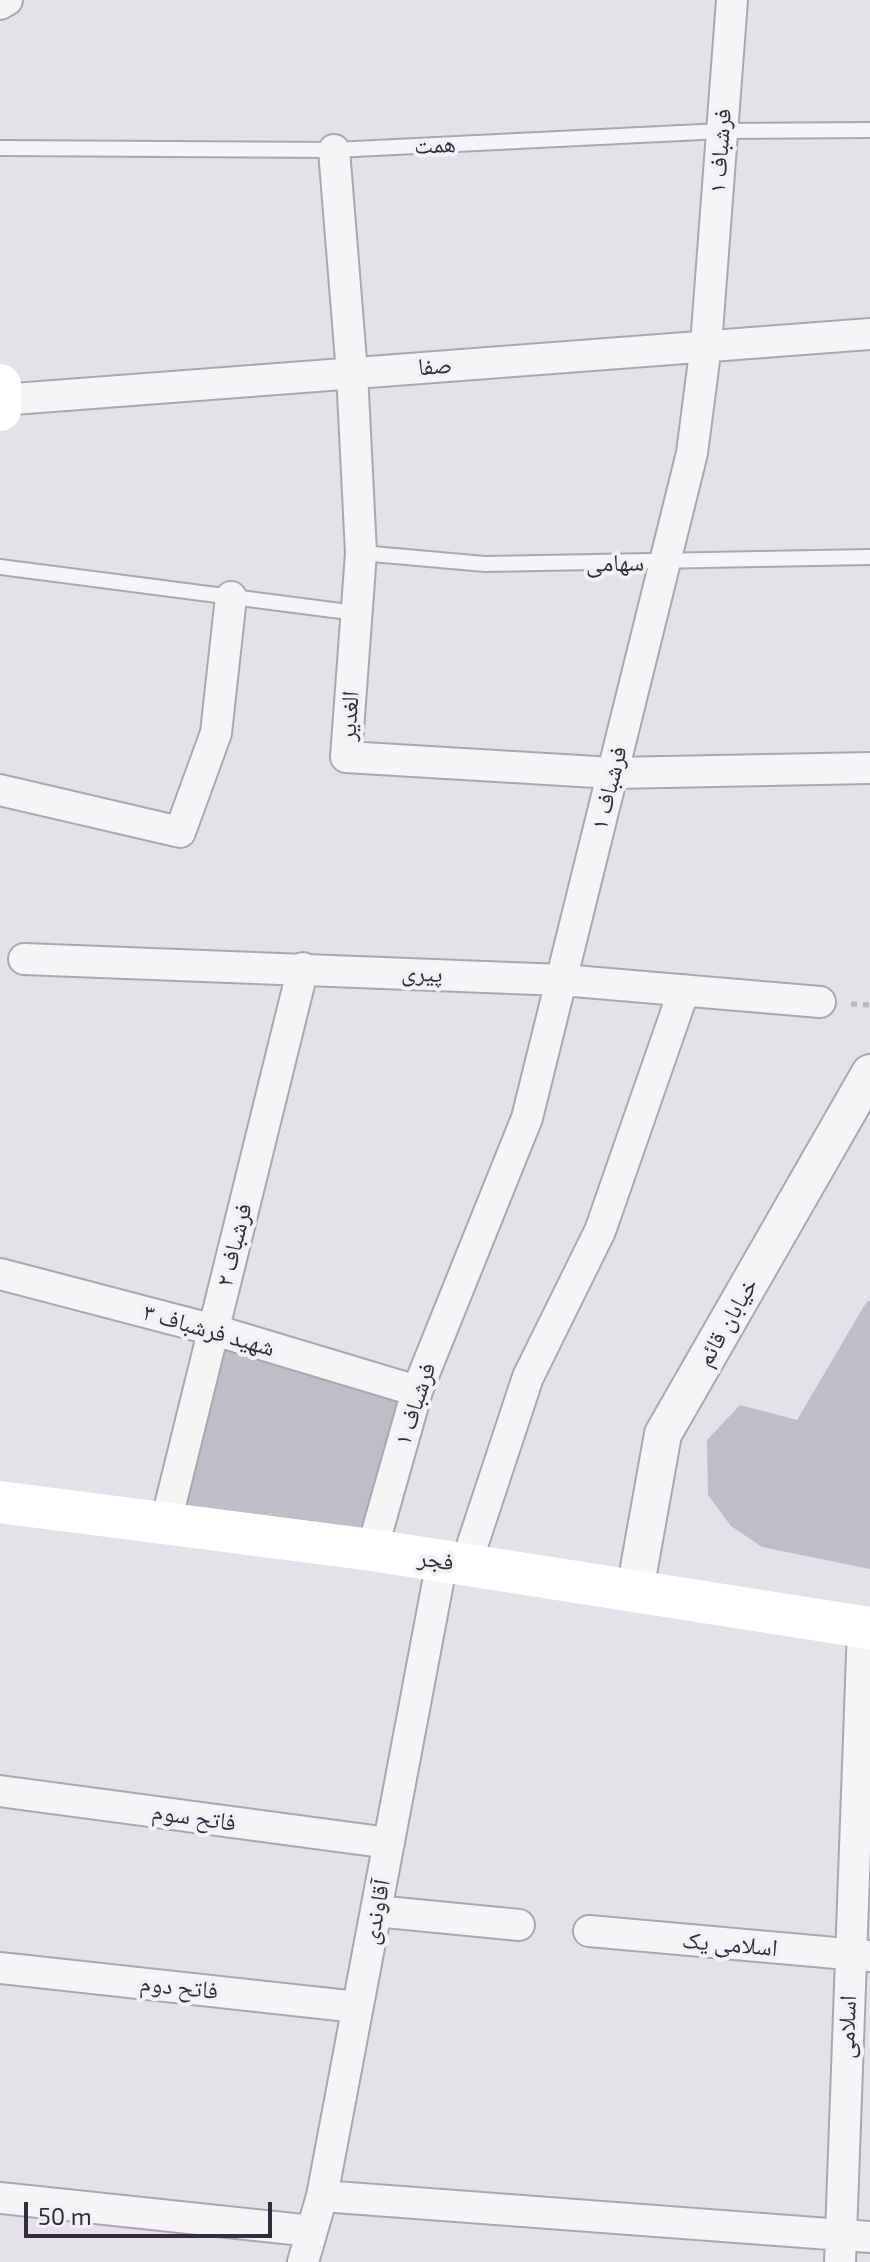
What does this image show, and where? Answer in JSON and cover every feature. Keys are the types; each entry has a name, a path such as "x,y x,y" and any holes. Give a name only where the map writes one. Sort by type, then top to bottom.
{"main road":[{"path":"0,385 0,410"},
{"name":"فجر","path":"0,1502 372,1550 866,1628"}],"street":[{"path":"0,4 7,0"},
{"name":"فرشباف ۱","path":"372,1550 417,1391 527,1118 692,453 706,345 732,0"},
{"name":"الغدیر","path":"334,150 352,373 361,553 346,757 613,773 870,768"},
{"name":"صفا","path":"0,400 870,334"},
{"path":"0,790 180,832 216,733 231,597"},
{"name":"پیری","path":"24,959 562,980 820,1002"},
{"name":"فرشباف ۲","path":"166,1522 303,968"},
{"name":"آقاوندی","path":"303,2262 322,2196 389,1843 454,1563 528,1377 600,1231 684,990"},
{"name":"خیابان قائم","path":"635,1590 663,1434 870,1073"},
{"name":"شهید فرشباف ۳","path":"0,1274 214,1330 417,1391"},
{"name":"اسلامی","path":"322,2196 850,2245 860,1955 866,1628"},
{"name":"فاتح سوم","path":"0,1791 389,1843"},
{"path":"376,1911 519,1925"},
{"name":"اسلامی یک","path":"589,1931 860,1955"},
{"name":"فاتح دوم","path":"0,1968 357,2007"},
{"path":"0,2198 312,2231"}],"lane":[{"name":"همت","path":"0,148 334,150 722,131 870,130"},
{"name":"سهامی","path":"361,553 485,564 870,557"},
{"path":"0,567 356,613"}],"building":[{"path":"867,1301 870,1301 870,1569 762,1547 731,1526 708,1495 707,1440 740,1405 797,1420"},
{"path":"224,1345 401,1403 363,1535 182,1508"}]}
